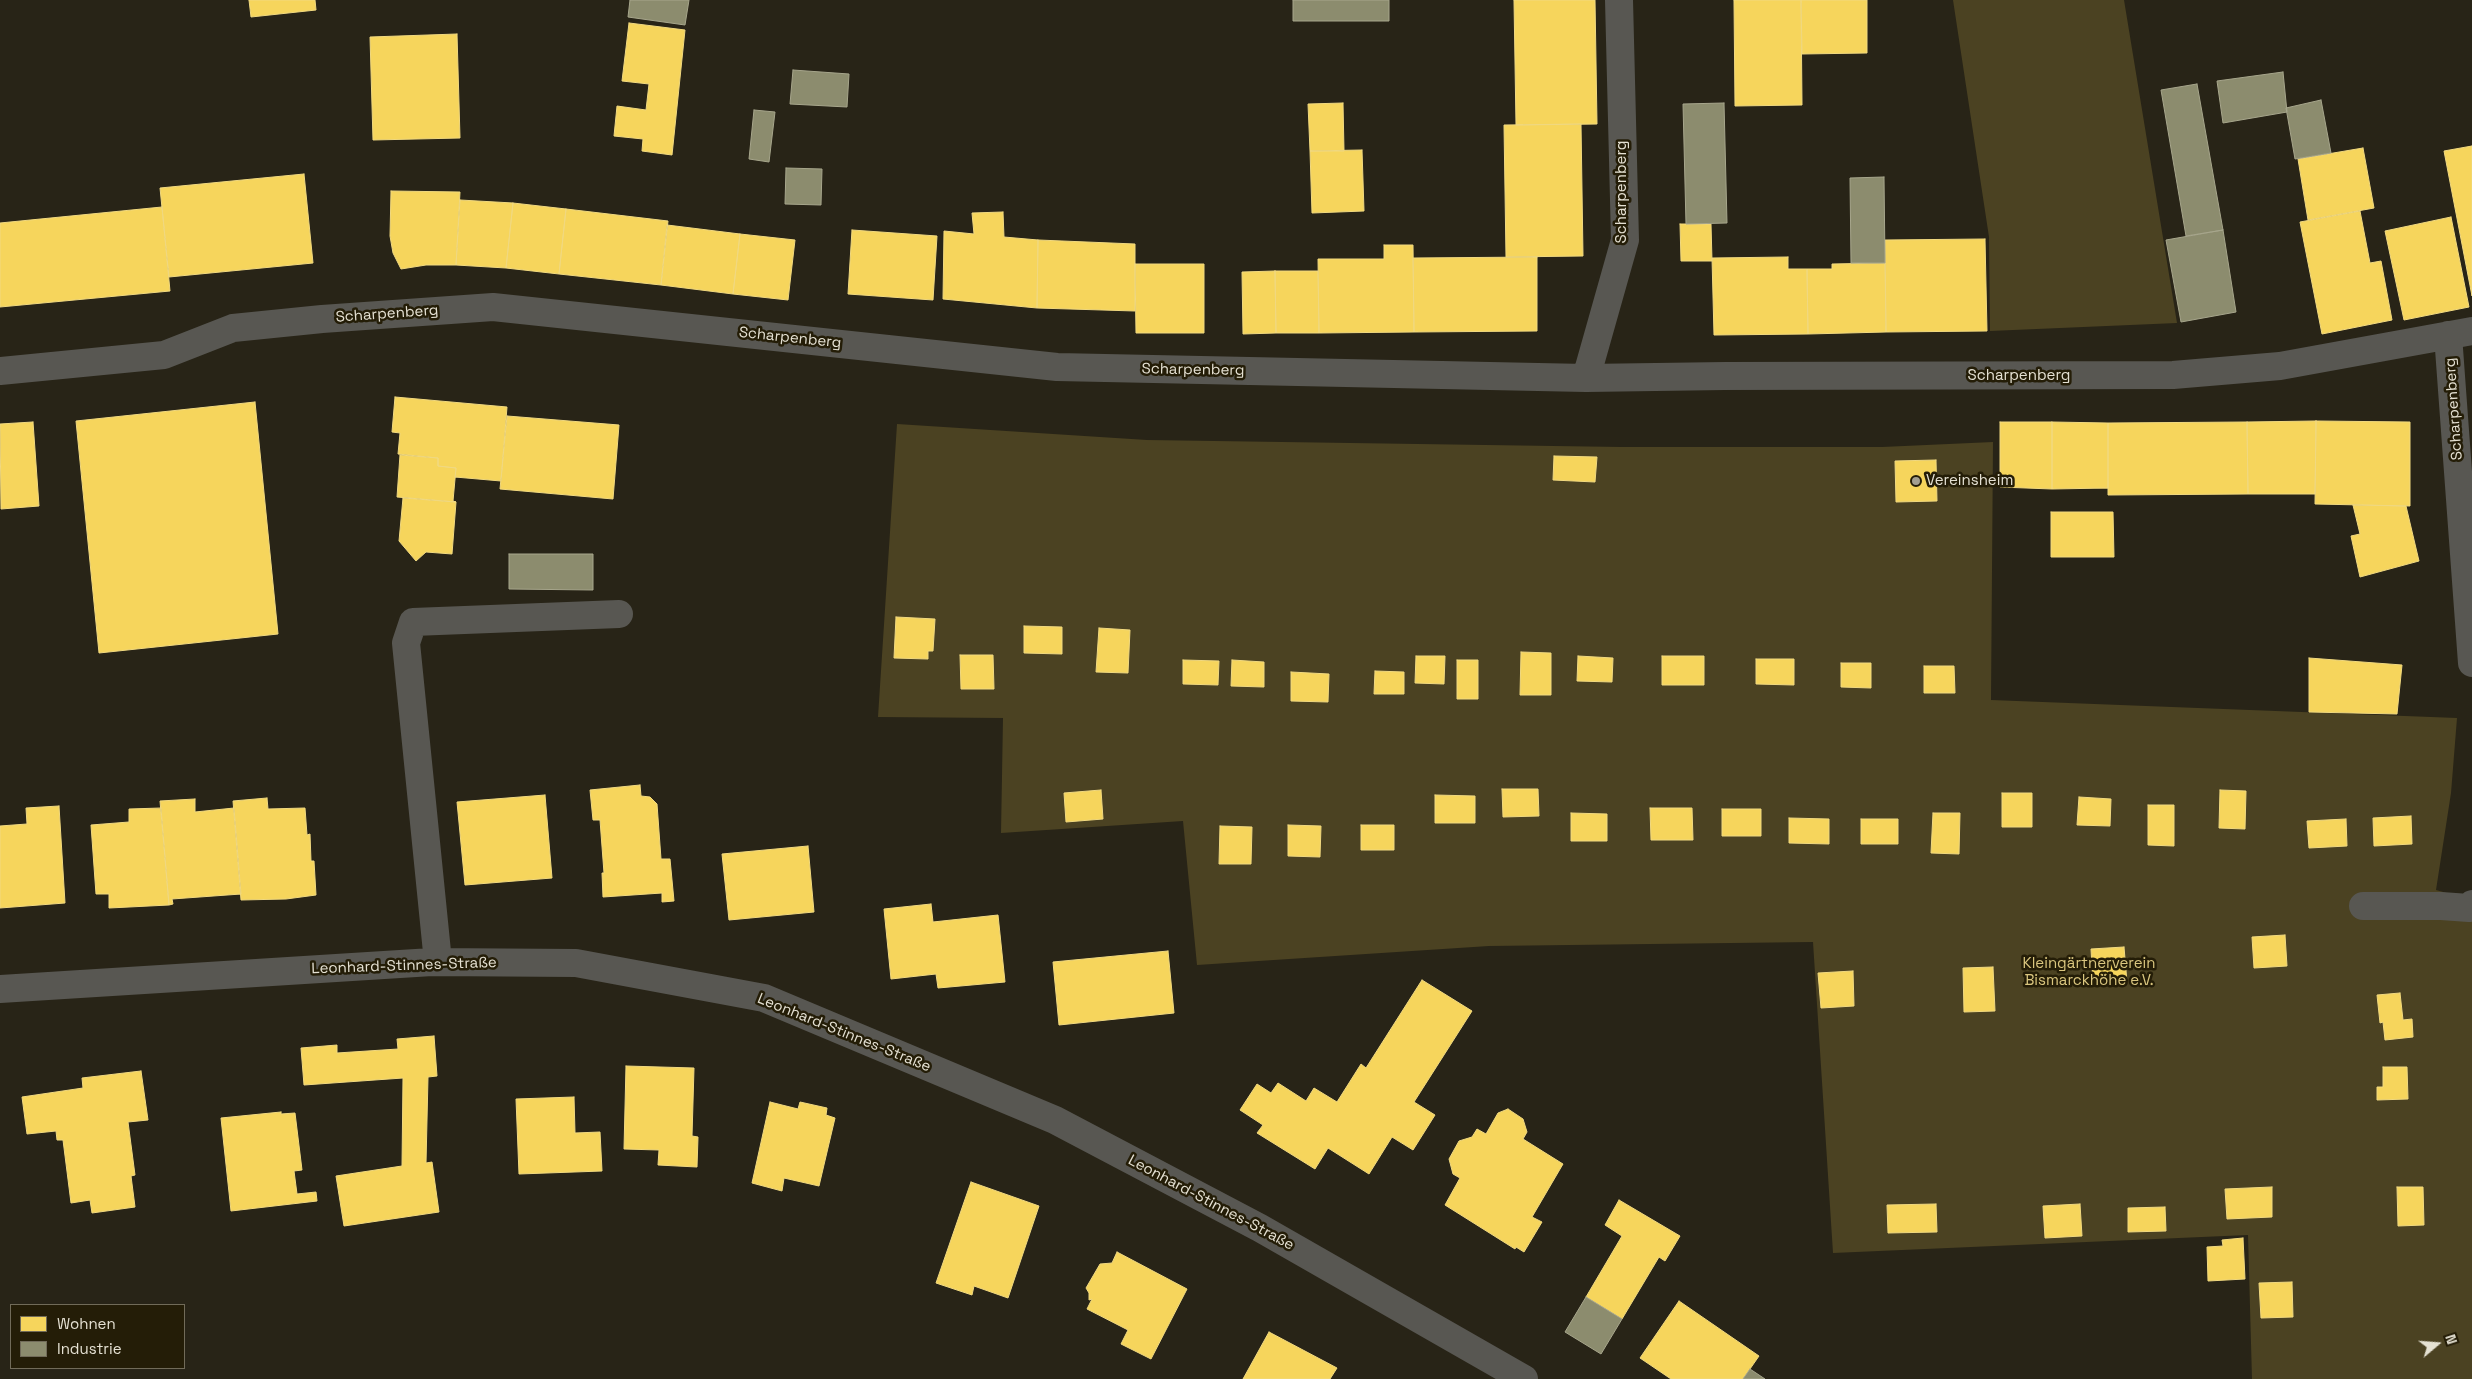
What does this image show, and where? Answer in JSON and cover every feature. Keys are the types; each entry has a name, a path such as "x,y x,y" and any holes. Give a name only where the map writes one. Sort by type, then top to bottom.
{"street":[{"name":"Scharpenberg","path":"1586,378 1625,240 1619,0"},
{"name":"Scharpenberg","path":"0,371 164,355 233,328 322,319 493,307 1057,367 1586,378 2173,375 2280,366 2460,333 2472,663"},
{"path":"438,962 406,643 413,622 618,614"},
{"path":"2363,906 2469,908 2472,904"},
{"name":"Leonhard-Stinnes-Straße","path":"0,989 438,962 576,963 764,998 1055,1120 1260,1228 1524,1379"}],"green space":[{"path":"1953,0 2124,0 2177,323 1990,331 1989,237"},
{"name":"Kleingärtnerverein Bismarckhöhe e.V.","path":"897,424 1147,440 1622,447 1882,447 1993,442 1991,700 2457,718 2451,793 2436,890 2472,900 2472,1379 2252,1379 2248,1235 1833,1253 1813,942 1489,946 1197,965 1183,821 1001,833 1003,718 878,717"}],"building: Wohnen":[{"path":"249,0 315,0 316,10 251,17"},
{"path":"1514,0 1595,0 1597,124 1516,125"},
{"path":"1734,0 1801,0 1802,105 1735,106"},
{"path":"1801,0 1867,0 1867,53 1802,54"},
{"path":"629,23 685,30 672,155 642,151 643,139 614,136 617,106 646,110 649,84 622,81"},
{"path":"457,34 460,138 373,140 370,37"},
{"path":"1343,103 1344,151 1310,151 1308,104"},
{"path":"1581,124 1583,256 1506,257 1504,125"},
{"path":"2472,146 2472,296 2444,151"},
{"path":"2363,148 2374,208 2308,220 2298,159"},
{"path":"1362,150 1364,211 1312,213 1310,151"},
{"path":"304,174 313,263 169,277 160,188"},
{"path":"391,191 460,192 456,265 426,265 401,269 393,253 390,236"},
{"path":"460,200 513,203 506,268 456,265"},
{"path":"513,203 566,209 559,274 506,268"},
{"path":"162,207 170,291 0,307 0,223"},
{"path":"566,209 668,221 661,285 559,274"},
{"path":"2360,211 2370,263 2381,261 2392,320 2322,334 2300,222"},
{"path":"1003,212 1004,237 1038,240 1037,308 943,299 944,231 974,234 972,213"},
{"path":"2451,217 2469,307 2404,320 2385,231"},
{"path":"1680,224 1711,224 1712,261 1681,261"},
{"path":"667,225 740,234 733,294 661,285"},
{"path":"852,230 937,236 933,300 848,294"},
{"path":"740,234 795,240 788,300 733,294"},
{"path":"1985,239 1987,331 1886,332 1885,240"},
{"path":"1038,240 1135,244 1135,311 1037,308"},
{"path":"1384,245 1413,245 1414,332 1319,333 1318,259 1384,259"},
{"path":"1537,257 1537,331 1414,332 1413,258"},
{"path":"1788,257 1788,269 1807,269 1808,334 1714,335 1712,258"},
{"path":"1885,263 1886,332 1808,334 1807,269 1832,269 1832,264"},
{"path":"1135,264 1204,264 1204,333 1136,333"},
{"path":"1275,271 1276,333 1243,334 1242,272"},
{"path":"1275,271 1318,271 1319,333 1276,333"},
{"path":"395,397 507,407 501,481 455,477 456,468 438,466 438,458 398,454 400,433 392,432"},
{"path":"255,402 278,634 99,653 76,421"},
{"path":"507,416 619,425 613,499 500,489"},
{"path":"2316,421 2315,494 2248,494 2247,422"},
{"path":"2316,421 2410,422 2410,506 2315,504"},
{"path":"33,422 39,506 1,509 0,424"},
{"path":"2000,422 2052,422 2052,489 2000,487"},
{"path":"2052,422 2108,423 2108,488 2052,489"},
{"path":"2247,422 2248,494 2108,495 2108,423"},
{"path":"400,455 438,458 438,466 456,468 453,501 456,502 397,497"},
{"path":"1554,456 1597,457 1595,482 1553,480"},
{"name":"Vereinsheim","path":"1936,460 1937,501 1896,502 1895,461"},
{"path":"403,498 456,502 452,554 426,552 416,561 399,541"},
{"path":"2353,505 2406,506 2419,561 2360,577 2351,536 2360,534"},
{"path":"2051,512 2113,512 2114,557 2051,557"},
{"path":"896,617 935,619 933,651 928,651 928,659 894,658"},
{"path":"1024,626 1062,627 1062,654 1024,653"},
{"path":"1099,628 1130,630 1128,673 1096,672"},
{"path":"1521,652 1551,653 1551,695 1520,695"},
{"path":"960,655 993,655 994,689 961,689"},
{"path":"1416,656 1445,656 1444,684 1415,683"},
{"path":"1578,656 1613,658 1612,682 1577,681"},
{"path":"1662,656 1704,656 1704,685 1662,685"},
{"path":"2309,658 2402,665 2397,714 2309,712"},
{"path":"1756,659 1794,659 1794,685 1756,684"},
{"path":"1183,660 1219,661 1218,685 1183,684"},
{"path":"1232,660 1264,662 1264,687 1231,686"},
{"path":"1457,660 1478,660 1478,699 1457,699"},
{"path":"1841,663 1871,663 1871,688 1841,687"},
{"path":"1924,666 1954,666 1955,693 1924,693"},
{"path":"1375,671 1404,672 1404,694 1374,694"},
{"path":"1291,672 1329,674 1328,702 1291,701"},
{"path":"640,785 641,796 650,797 657,804 661,859 670,859 674,901 662,902 662,893 603,897 602,873 604,873 600,820 593,820 590,790"},
{"path":"1502,789 1538,789 1539,816 1503,817"},
{"path":"1101,790 1103,819 1066,822 1064,793"},
{"path":"2220,790 2246,791 2245,829 2219,828"},
{"path":"2002,793 2032,793 2032,827 2002,827"},
{"path":"545,795 552,878 465,885 457,802"},
{"path":"1435,795 1475,796 1475,823 1435,823"},
{"path":"2079,797 2111,799 2110,826 2077,825"},
{"path":"267,798 268,809 305,808 307,835 310,834 311,861 314,861 316,895 286,899 241,900 233,801"},
{"path":"195,799 195,812 234,808 241,894 172,899 173,904 169,905 160,801"},
{"path":"2148,805 2174,805 2174,846 2148,845"},
{"path":"59,806 65,903 0,908 0,826 27,824 26,808"},
{"path":"161,808 169,905 109,908 109,894 96,894 91,825 129,822 129,809"},
{"path":"1650,808 1692,808 1693,840 1651,840"},
{"path":"1722,809 1761,809 1761,836 1722,836"},
{"path":"1571,813 1607,814 1607,841 1571,841"},
{"path":"1933,813 1960,813 1959,854 1931,853"},
{"path":"2411,816 2412,844 2374,846 2373,818"},
{"path":"1789,818 1829,819 1829,844 1789,843"},
{"path":"1861,819 1898,819 1898,844 1861,844"},
{"path":"2346,819 2347,846 2309,848 2307,821"},
{"path":"1288,825 1321,826 1320,857 1288,856"},
{"path":"1361,825 1394,825 1394,850 1361,850"},
{"path":"1220,826 1252,827 1251,864 1219,864"},
{"path":"808,846 814,912 729,920 722,854"},
{"path":"931,904 933,922 998,915 1005,982 938,988 936,974 891,979 884,909"},
{"path":"2285,935 2287,966 2254,968 2252,937"},
{"path":"2124,947 2127,982 2093,984 2091,949"},
{"path":"1168,951 1174,1013 1059,1025 1053,962"},
{"path":"1993,967 1995,1011 1964,1012 1963,968"},
{"path":"1853,971 1854,1006 1821,1008 1818,973"},
{"path":"1422,980 1472,1011 1414,1102 1435,1115 1413,1150 1392,1137 1369,1174 1328,1148 1315,1169 1257,1133 1263,1125 1240,1110 1257,1084 1271,1093 1278,1083 1306,1101 1314,1088 1337,1102 1361,1064 1366,1068"},
{"path":"2400,993 2403,1020 2412,1019 2413,1037 2385,1040 2383,1022 2380,1023 2377,995"},
{"path":"434,1036 437,1076 428,1077 426,1163 432,1162 439,1212 344,1226 336,1176 402,1166 403,1078 304,1085 301,1048 337,1045 337,1053 398,1049 397,1039"},
{"path":"626,1066 694,1068 692,1136 698,1137 697,1167 658,1165 659,1150 624,1149"},
{"path":"2383,1067 2407,1067 2408,1099 2377,1100 2377,1087 2383,1087"},
{"path":"141,1071 148,1120 128,1122 135,1175 131,1176 135,1207 92,1213 90,1200 71,1203 63,1140 57,1140 56,1131 27,1134 22,1097 83,1088 82,1078"},
{"path":"574,1097 575,1133 600,1132 602,1171 519,1174 516,1099"},
{"path":"770,1102 798,1109 800,1102 827,1108 826,1115 835,1118 819,1186 784,1178 782,1191 752,1183"},
{"path":"1508,1109 1523,1119 1527,1132 1523,1139 1563,1164 1532,1217 1542,1222 1524,1252 1516,1247 1515,1249 1445,1205 1460,1178 1453,1174 1449,1159 1459,1141 1472,1137 1477,1129 1486,1134 1498,1113"},
{"path":"281,1112 281,1114 295,1113 302,1170 294,1171 297,1194 316,1192 317,1201 231,1211 221,1118"},
{"path":"971,1182 1039,1206 1008,1298 974,1286 972,1295 936,1283"},
{"path":"2272,1187 2272,1217 2227,1219 2225,1189"},
{"path":"2397,1187 2423,1187 2424,1225 2398,1226"},
{"path":"1619,1200 1680,1236 1665,1261 1659,1257 1622,1319 1586,1297 1622,1236 1605,1225"},
{"path":"1936,1204 1937,1232 1888,1233 1887,1205"},
{"path":"2080,1204 2082,1236 2045,1238 2043,1206"},
{"path":"2165,1207 2166,1231 2128,1232 2128,1208"},
{"path":"2243,1238 2245,1279 2208,1281 2207,1247 2223,1246 2222,1240"},
{"path":"1117,1252 1187,1289 1151,1359 1121,1344 1128,1330 1087,1309 1092,1299 1089,1300 1089,1293 1086,1288 1100,1264 1112,1263"},
{"path":"2292,1282 2293,1317 2261,1318 2259,1283"},
{"path":"1679,1301 1759,1356 1743,1379 1671,1379 1640,1358"},
{"path":"1269,1332 1337,1368 1330,1379 1243,1379"}],"building: Industrie":[{"path":"630,0 689,0 685,25 628,17"},
{"path":"1293,0 1389,0 1389,21 1293,21"},
{"path":"793,70 849,74 847,107 790,104"},
{"path":"2283,72 2287,112 2223,123 2217,81"},
{"path":"2197,84 2223,230 2186,236 2161,90"},
{"path":"2321,100 2331,153 2295,159 2286,108"},
{"path":"1724,103 1727,223 1686,224 1683,104"},
{"path":"754,110 775,112 769,162 749,159"},
{"path":"786,168 822,169 821,205 785,204"},
{"path":"1884,177 1885,263 1851,263 1850,178"},
{"path":"2223,230 2236,312 2181,322 2166,240"},
{"path":"509,554 593,554 593,590 509,589"},
{"path":"1586,1297 1622,1319 1601,1354 1565,1332"},
{"path":"1750,1369 1765,1379 1743,1379"}],"place":[{"name":"Vereinsheim","path":"1916,481"}]}
